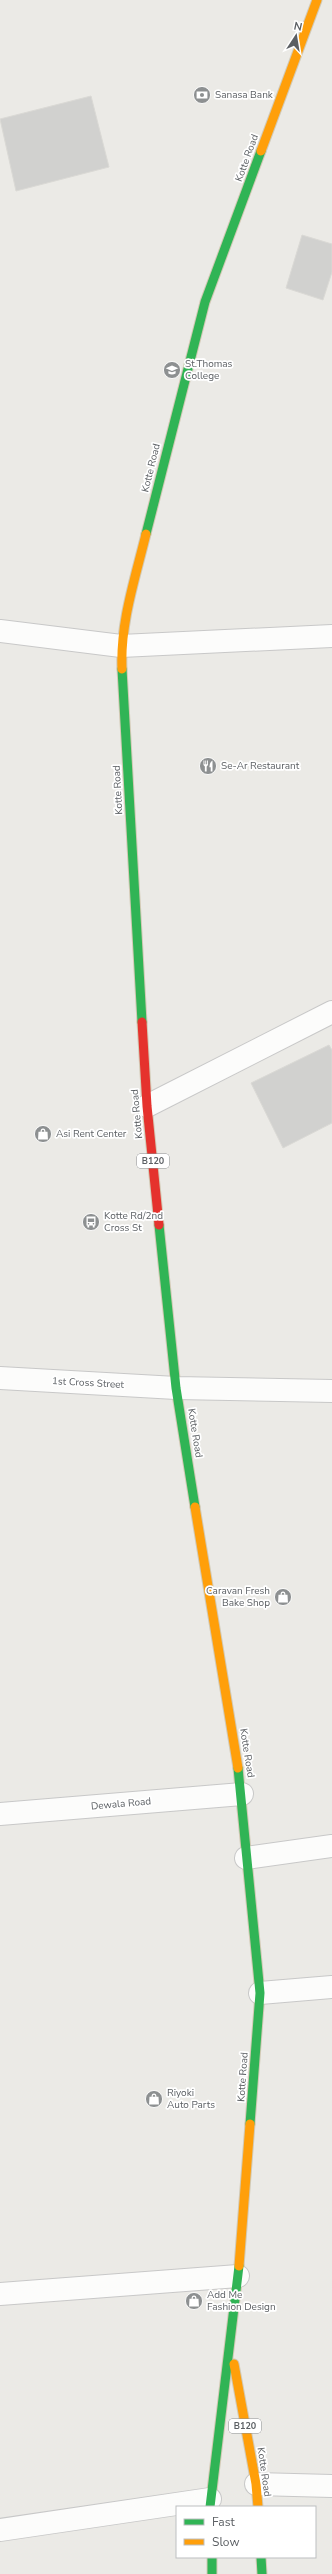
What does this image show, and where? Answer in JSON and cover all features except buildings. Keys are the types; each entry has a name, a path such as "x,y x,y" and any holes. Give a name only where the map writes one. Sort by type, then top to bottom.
{"main road":[{"name":"Kotte Road","path":"210,2503 238,2276 260,1993 246,1858 242,1794 176,1388 147,1106 121,646 125,617 205,302 317,0"},
{"name":"Kotte Road","path":"230,2345 256,2484 258,2506"},
{"path":"212,2558 212,2574"},
{"path":"260,2558 262,2574"}],"street":[{"path":"0,630 121,646 332,636"},
{"path":"147,1106 332,1012"},
{"name":"1st Cross Street","path":"0,1378 176,1388 332,1390"},
{"name":"Dewala Road","path":"0,1814 242,1794"},
{"path":"246,1858 332,1846"},
{"path":"260,1993 332,1987"},
{"path":"0,2294 238,2276"},
{"path":"256,2484 332,2486"},
{"path":"187,2506 210,2503"},
{"path":"0,2530 176,2507"}],"traffic: fast":[{"path":"146,534 205,302 261,151"},
{"path":"122,669 142,1022"},
{"path":"159,1225 176,1388 195,1507"},
{"path":"238,1768 260,1993 250,2124"},
{"path":"210,2506 239,2266"},
{"path":"212,2558 212,2574"},
{"path":"261,2558 262,2574"}],"traffic: slow":[{"path":"261,151 317,0"},
{"path":"122,669 123,635 129,601 146,534"},
{"path":"195,1507 238,1768"},
{"path":"239,2266 250,2124"},
{"path":"234,2364 256,2484 258,2506"}],"traffic: jam":[{"path":"142,1022 147,1106 159,1225"}],"place":[{"name":"Sanasa Bank","path":"202,95"},
{"name":"St.Thomas College","path":"172,370"},
{"name":"Se-Ar Restaurant","path":"208,766"},
{"name":"Asi Rent Center","path":"43,1134"},
{"name":"Kotte Rd/2nd Cross St","path":"91,1222"},
{"name":"Caravan Fresh Bake Shop","path":"283,1597"},
{"name":"Riyoki Auto Parts","path":"154,2099"},
{"name":"Add Me Fashion Design","path":"194,2301"}]}
